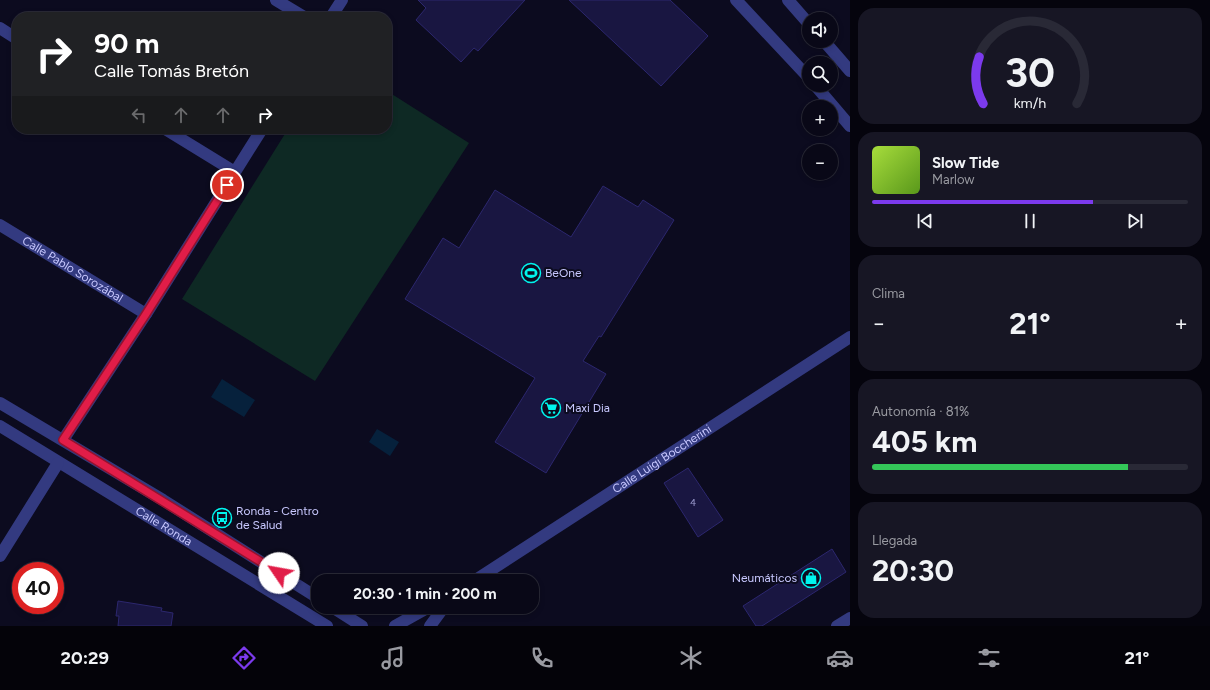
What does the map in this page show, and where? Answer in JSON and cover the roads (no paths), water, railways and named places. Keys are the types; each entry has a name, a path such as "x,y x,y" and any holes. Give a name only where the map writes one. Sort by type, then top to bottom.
{"street":[{"path":"276,0 296,12"},
{"path":"335,12 342,0"},
{"path":"736,0 802,71"},
{"path":"788,0 802,16"},
{"path":"0,28 12,36"},
{"path":"830,48 850,71"},
{"path":"821,92 850,126"},
{"path":"173,134 235,172"},
{"path":"63,440 146,314 259,134"},
{"name":"Calle Pablo Sorozábal","path":"0,225 146,314"},
{"name":"Calle Luigi Boccherini","path":"485,574 850,337"},
{"name":"Calle Ronda","path":"0,403 142,488 311,594"},
{"name":"Calle Ronda","path":"0,426 58,463 85,477 131,507 327,626"},
{"path":"0,556 58,463"},
{"path":"131,507 142,488"},
{"path":"343,614 362,626"},
{"path":"395,626 416,614"},
{"path":"430,626 439,614"},
{"path":"837,626 850,618"}],"water":[{"path":"222,379 255,400 244,417 211,397"},
{"path":"377,429 399,442 390,456 369,442"}],"place":[{"name":"BeOne","path":"531,273"},
{"name":"Maxi Dia","path":"551,408"},
{"name":"Ronda - Centro de Salud","path":"222,518"},
{"name":"Neumáticos","path":"811,578"}]}
